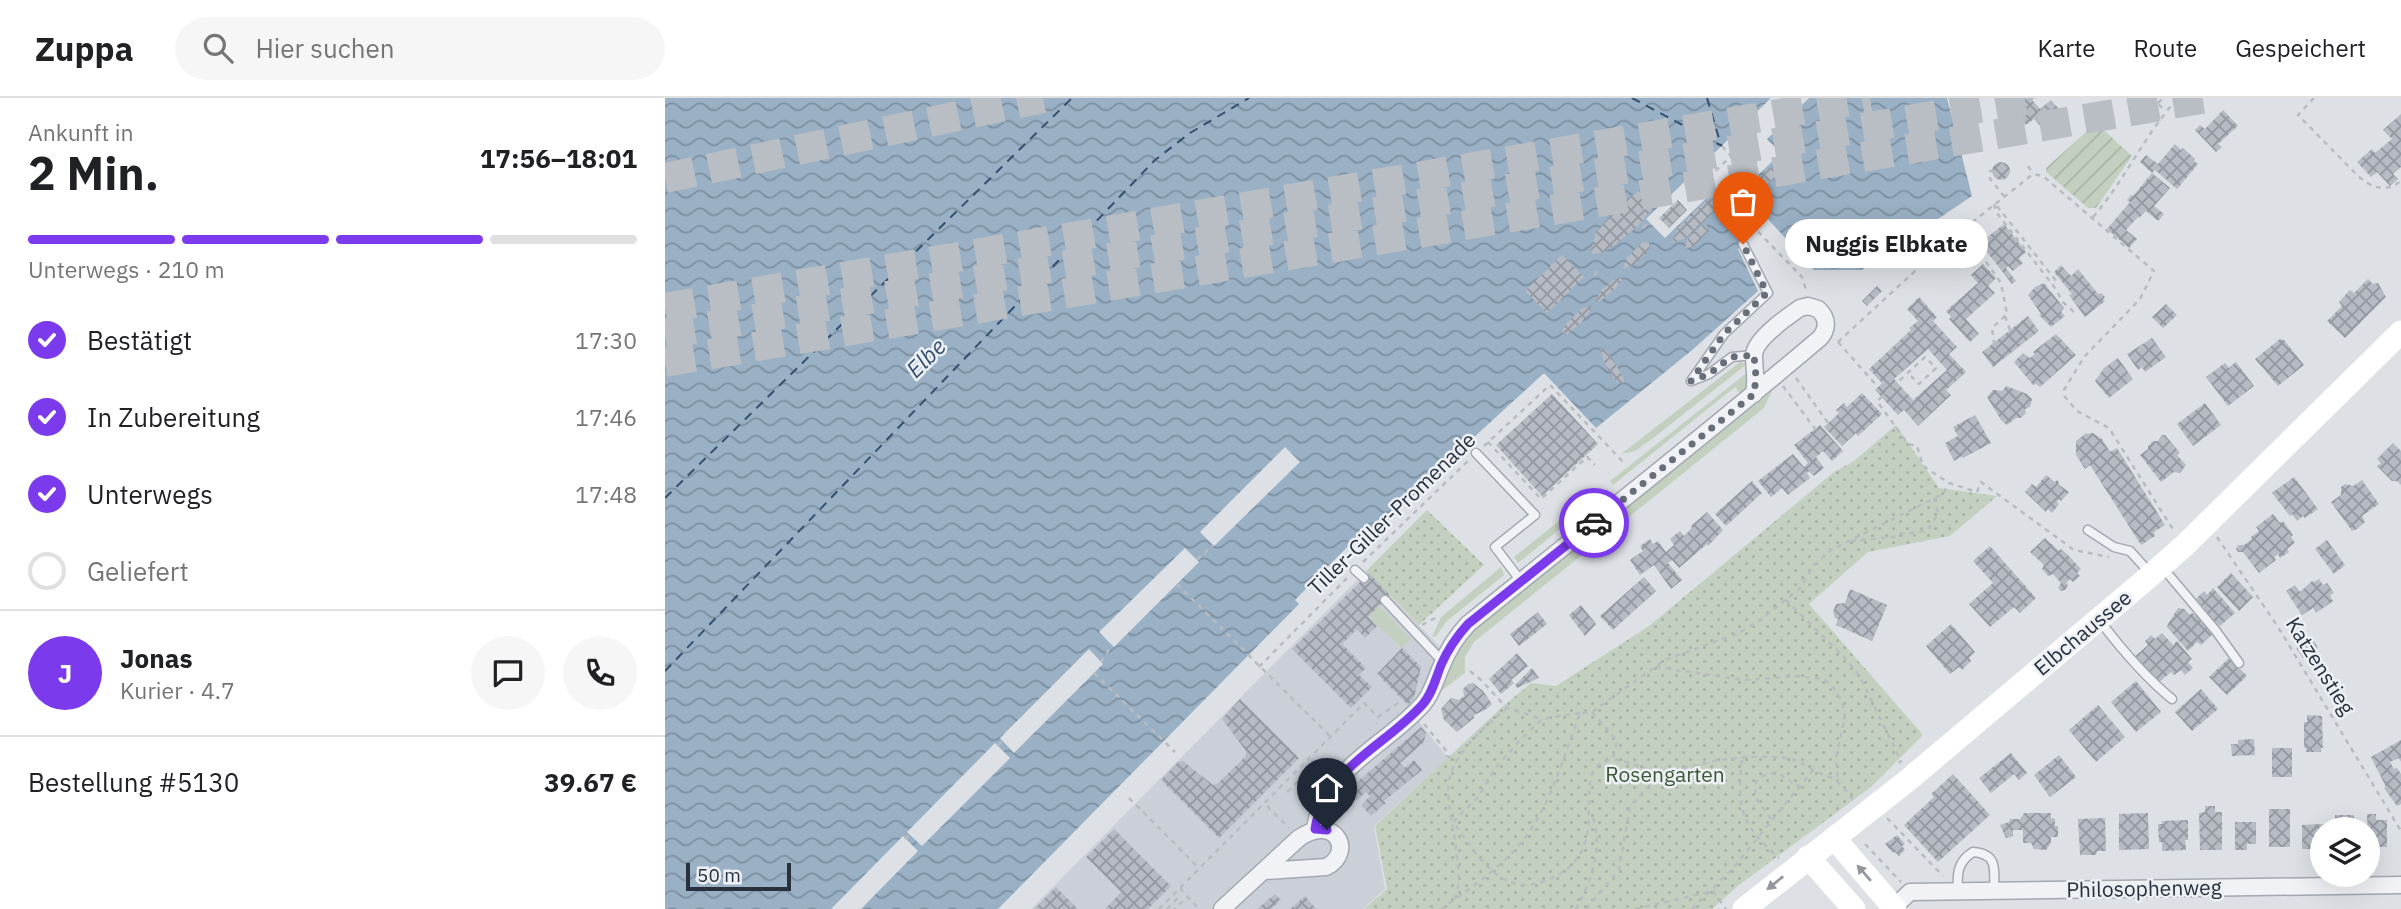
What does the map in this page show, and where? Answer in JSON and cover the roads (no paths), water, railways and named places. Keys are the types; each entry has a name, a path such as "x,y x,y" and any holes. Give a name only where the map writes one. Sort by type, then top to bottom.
{"main road":[{"name":"Elbchaussee","path":"1744,909 1935,759 2156,570 2401,332"},
{"path":"1834,838 1859,847 1900,903"},
{"path":"1808,857 1854,909"}],"street":[{"path":"1315,829 1320,806 1326,794 1345,772 1428,698 1455,639 1468,624 1754,394 1820,338 1826,327 1825,317 1815,308 1800,308 1758,342 1754,355 1754,394"},
{"path":"1222,909 1299,838 1315,829 1327,830 1333,833 1339,842 1339,855 1325,867 1265,870"},
{"name":"Philosophenweg","path":"1900,903 1958,892 2401,885"}],"lane":[{"path":"1743,244 1767,293 1724,334 1691,381 1709,374 1731,357 1754,355"},
{"path":"1476,453 1535,515 1495,547 1521,580"},
{"path":"2088,530 2114,547 2130,551 2156,570 2209,622 2239,663"},
{"path":"1355,570 1364,578"},
{"path":"1385,600 1443,662"},
{"path":"2099,619 2123,652 2157,688 2172,699"},
{"path":"1958,892 1957,875 1960,863 1973,852 1982,853 1992,860 1994,891"}],"water":[{"name":"Elbe","path":"665,98 1947,98 1972,196 1862,270 1814,270 1768,219 1738,249 1758,291 1691,351 1596,428 1543,374 1447,462 1368,542 1360,534 1295,600 1299,604 998,909 665,909"}],"tunnel":[{"path":"665,178 1043,98"},
{"path":"665,308 1870,98"},
{"path":"665,334 2037,98"},
{"path":"665,362 2207,98"}],"place":[{"name":"Nuggis Elbkate","path":"1743,244"}],"park label":[{"name":"Rosengarten","path":"1665,775"}]}
